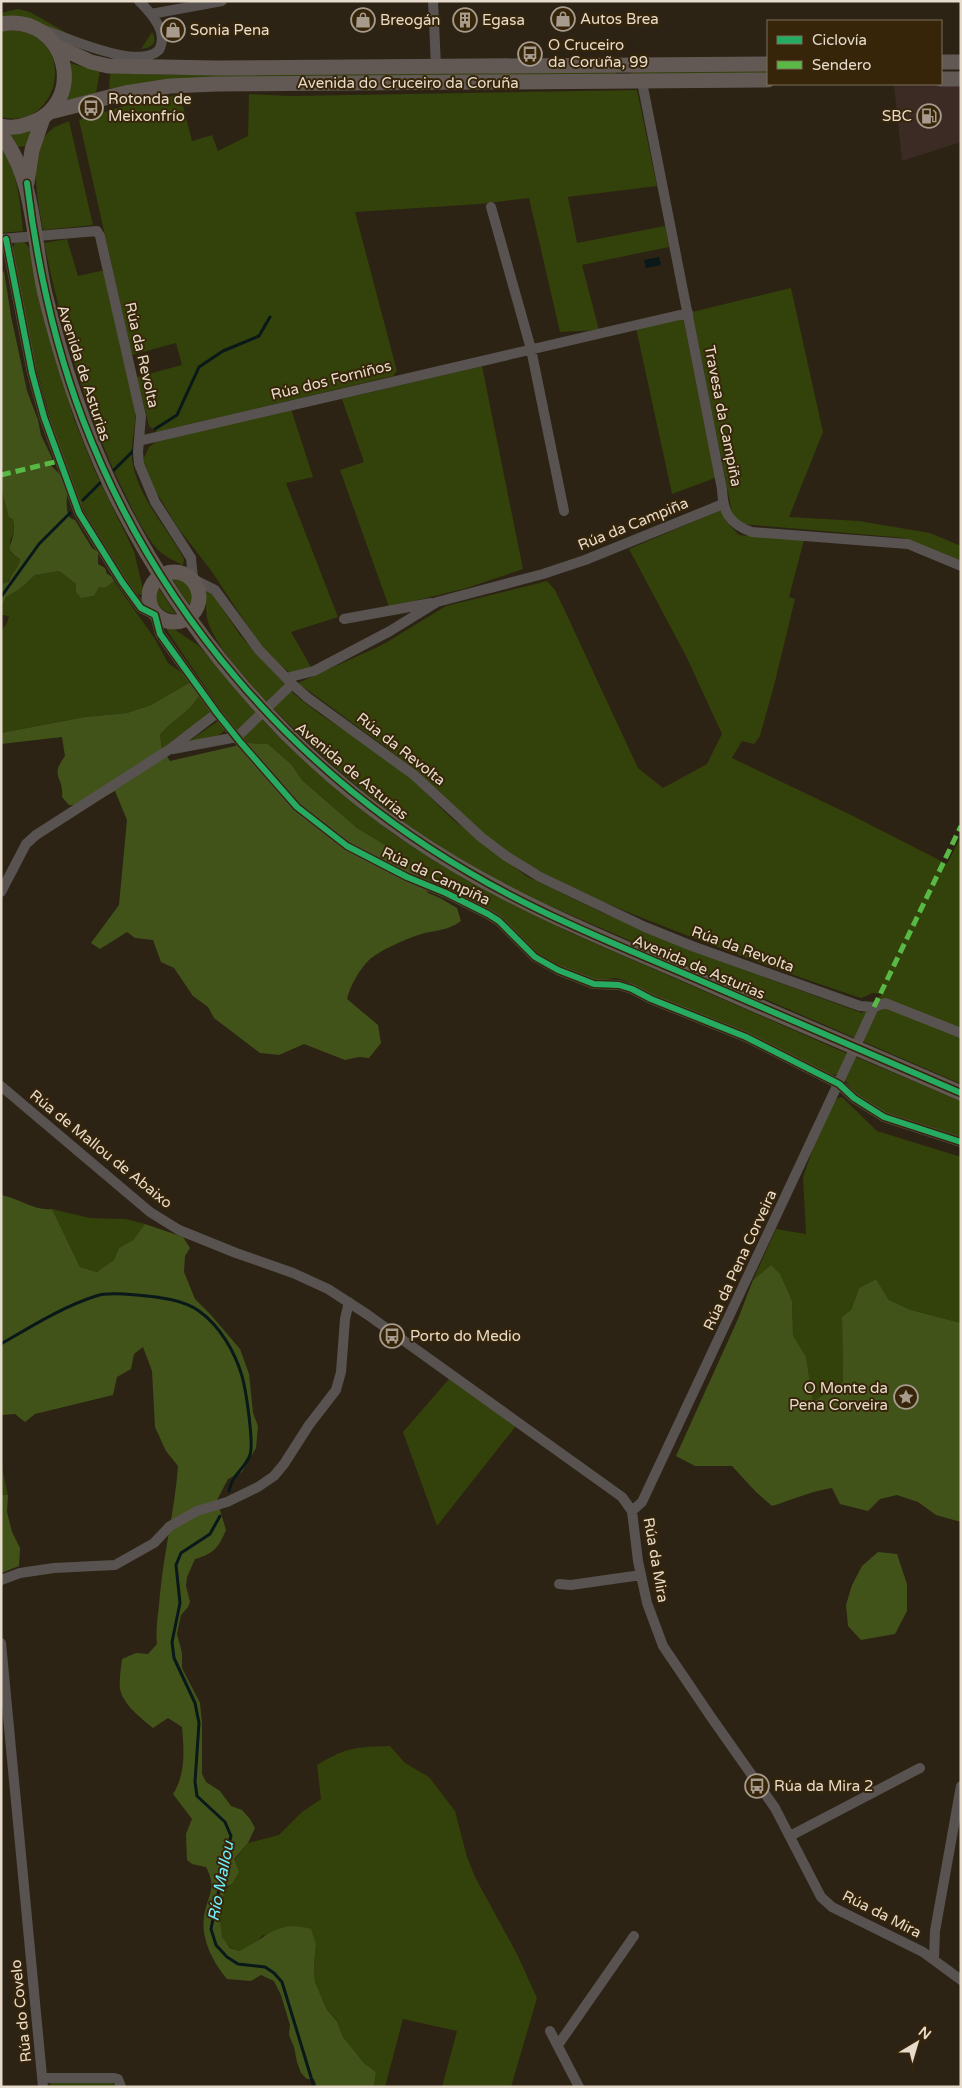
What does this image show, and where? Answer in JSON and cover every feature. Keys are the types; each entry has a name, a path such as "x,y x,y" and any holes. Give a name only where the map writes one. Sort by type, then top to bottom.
{"main road":[{"path":"1,24 11,22 33,26 48,36 56,46"},
{"name":"Avenida do Cruceiro da Coruña","path":"56,46 91,62 108,66 217,68 767,64"},
{"name":"Avenida de Asturias","path":"56,46 64,63 65,80 59,98 46,115 32,150 27,183 36,246 53,323 82,418 111,485 160,575 193,613"},
{"path":"942,62 961,62"},
{"path":"942,79 961,79"},
{"name":"Avenida do Cruceiro da Coruña","path":"1,126 22,126 46,115 125,93 170,86 217,84 767,80"},
{"name":"Avenida de Asturias","path":"1,135 13,152 27,183"},
{"path":"142,544 150,588"},
{"path":"142,544 158,560 193,580 198,588 200,596 193,613 172,622"},
{"path":"179,572 174,571 160,575 150,588 149,604 155,615 162,620 172,622 205,639"},
{"path":"193,613 205,639"},
{"name":"Avenida de Asturias","path":"205,639 254,699 319,764 381,815 431,850 528,904 596,936 961,1093"}],"street":[{"path":"33,26 112,52 148,56 158,52 163,41 160,29 140,1"},
{"path":"151,14 222,1"},
{"path":"433,1 436,66"},
{"name":"Travesa da Campiña","path":"642,82 722,489 723,504 733,523 752,532 908,544 961,566"},
{"path":"491,207 530,349 564,511"},
{"name":"Rúa da Revolta","path":"4,239 96,231 100,236 141,416 139,464 155,502 191,558 193,580 215,590 259,650 308,698 414,775 487,842 540,877 591,903 692,946 860,1006 874,1007 886,1003 961,1033"},
{"path":"4,239 41,408 79,513 136,602 141,608 155,615 160,634 217,713 237,737 170,749"},
{"name":"Rúa dos Forniños","path":"139,441 688,313"},
{"name":"Rúa da Campiña","path":"344,619 437,602 543,574 585,560 723,504"},
{"name":"Rúa da Campiña","path":"437,602 390,632 314,671 289,681 237,737 297,807 320,827 347,846 375,862 488,914 499,921 535,957 583,981 594,984 620,984 726,1028 841,1081 854,1098 884,1117 961,1142"},
{"path":"1,892 26,844 36,835 170,749 217,713"},
{"name":"Rúa da Pena Corveira","path":"632,1511 642,1502 841,1081 874,1007"},
{"name":"Rúa de Mallou de Abaixo","path":"1,1086 150,1212 179,1230 293,1274 328,1289 349,1302"},
{"path":"1,1580 20,1573 54,1568 115,1565 154,1543 170,1526 197,1511 226,1502 258,1487 274,1476 336,1390 341,1372 345,1319 349,1302"},
{"name":"Rúa da Mira","path":"349,1302 622,1497 632,1511 641,1575 647,1602 663,1646 775,1808 826,1903 934,1959 961,1980"},
{"path":"559,1584 571,1586 641,1575"},
{"name":"Rúa do Covelo","path":"1,1642 43,2082 114,2078 118,2079 121,2087"},
{"path":"790,1836 920,1768"},
{"path":"934,1959 935,1931 961,1786"},
{"path":"558,2045 634,1936"},
{"path":"550,2030 579,2087"}],"shaded area":[{"name":"SBC","path":"961,84 961,142 902,161 894,85"},
{"path":"659,257 661,265 646,268 644,260"}],"green space":[{"path":"18,9 30,12 72,36 1,20 1,13"},
{"path":"1,31 21,31 39,39 50,52 55,67 54,84 47,100 36,112 21,118 1,117"},
{"path":"152,32 154,36 153,44 141,49"},
{"path":"69,63 100,71 96,93 64,101"},
{"path":"767,70 767,73 631,74 631,71"},
{"path":"616,71 616,75 109,90 110,73 177,75"},
{"path":"637,90 657,186 568,197 577,243 665,226 669,247 582,265 599,330 560,332 529,198 480,204 355,212 397,371 393,376 157,432 149,426 137,377 182,365 176,343 132,355 79,120 124,106 180,94 192,141 212,135 218,151 248,136 249,94 290,96"},
{"path":"69,121 93,225 43,230 36,175 40,147 46,135 55,127"},
{"path":"32,131 27,146 15,147 8,134"},
{"path":"1,147 15,177 23,231 1,233"},
{"path":"67,239 78,276 105,270 135,409 132,459 135,473 146,499 184,559 183,565 157,549 136,517 106,453 84,394 58,305 44,243"},
{"path":"24,241 30,249 46,327 74,419 95,471 134,551 143,589 140,595 137,594 125,578 85,512 76,494 53,429 32,352 12,249 15,243"},
{"path":"4,271 11,316 27,391 38,420 41,435 52,458 50,465 65,484 68,515 75,520 92,548 98,552 98,564 105,568 107,574 114,581 106,587 99,587 94,596 81,598 76,592 76,584 59,571 35,575 21,588 6,597 1,609 1,590 3,584 9,581 20,559 10,550 14,522 9,517 1,487 3,470 1,466 1,274"},
{"path":"791,288 823,432 789,517 859,521 930,533 961,546 961,562 905,538 742,524 733,517 692,312"},
{"path":"683,317 715,478 672,494 636,328"},
{"path":"482,366 523,569 467,588 389,607 340,470 364,462 342,399"},
{"path":"291,409 313,477 286,483 338,617 291,632 311,667 290,673 265,652 210,569 178,528 155,490 143,460 149,447 156,442"},
{"path":"1,487 13,519 14,532 10,541 11,553 20,559 19,566 1,590"},
{"path":"721,510 726,521 739,535 804,540 789,597 795,599 760,736 754,744 742,741 732,758 947,864 961,836 961,1084 530,897 467,865 436,846 347,778 293,728 243,676 227,656 208,621 206,591 210,590 240,635 294,694 321,715 375,750 414,781 451,818 526,876 603,913 720,961 862,1013 882,994 873,993 861,998 754,961 617,908 569,886 522,861 476,828 407,764 298,683 382,645 446,606 547,581 555,590 638,768 663,788 707,764 722,734 686,656 629,549"},
{"path":"59,571 76,584 76,592 84,597 88,595 92,597 99,586 108,586 114,581 155,639 168,663 182,673 189,683 151,705 127,713 85,717 1,733 1,631 7,623 9,616 2,615 1,609 6,597 13,591 21,588 35,575"},
{"path":"171,577 181,580 191,590 192,595 189,605"},
{"path":"158,587 176,614 166,611 158,605 155,597"},
{"path":"171,627 199,646 268,726 328,782 395,835 464,878 567,931 839,1050 961,1101 961,1140 891,1116 860,1097 839,1075 832,1075 653,995 626,981 616,978 598,980 579,976 535,952 482,905 421,879 400,854 357,828 302,780 291,764 268,744 248,743 234,729 166,629"},
{"path":"189,683 200,693 192,706 160,735 162,749 170,761 248,743 268,744 291,764 302,780 357,828 400,854 416,871 428,893 457,908 461,921 457,924 404,940 387,948 373,956 355,978 347,999 378,1025 381,1043 369,1058 359,1057 345,1060 304,1044 279,1055 260,1053 214,1018 208,1007 193,996 174,968 161,962 153,940 135,938 127,932 100,949 91,943 119,905 127,820 115,791 88,806 69,805 62,797 58,776 60,763 65,756 62,737 1,744 1,733 85,717 127,713 151,705"},
{"path":"200,693 211,713 162,749 160,735 192,706"},
{"path":"218,721 225,730 222,733 208,739 188,742"},
{"path":"842,1097 877,1131 961,1157 961,1323 911,1310 889,1300 876,1279 859,1288 851,1310 842,1318 843,1382 813,1402 806,1357 793,1335 792,1301 771,1265 753,1280 776,1229 806,1234 803,1177 814,1146 836,1099"},
{"path":"1,1195 39,1208 52,1209 80,1267 97,1272 114,1260 119,1248 133,1240 145,1224 183,1237 190,1248 185,1256 184,1272 195,1299 240,1349 249,1374 253,1413 258,1426 256,1448 242,1472 228,1479 217,1500 226,1530 215,1549 195,1559 187,1577 186,1586 190,1602 181,1615 177,1634 182,1653 182,1668 200,1703 202,1774 206,1782 220,1791 231,1806 242,1810 255,1828 248,1843 234,1859 239,1872 232,1884 226,1887 219,1911 222,1937 230,1948 239,1951 281,1928 289,1926 311,1929 316,1944 315,1982 327,2010 337,2021 343,2037 364,2063 376,2072 374,2087 317,2087 314,2079 307,2079 301,2073 297,2062 289,2035 290,2025 281,1995 274,1981 261,1975 251,1981 227,1979 216,1964 208,1948 205,1939 204,1920 211,1889 211,1879 206,1867 192,1864 187,1860 186,1834 192,1819 173,1794 182,1770 182,1727 168,1718 153,1728 128,1705 121,1694 120,1688 122,1659 136,1653 148,1654 157,1644 162,1578 177,1482 178,1466 166,1451 155,1427 152,1371 143,1347 134,1354 131,1369 117,1377 113,1395 35,1414 25,1422 15,1414 1,1415"},
{"path":"52,1209 90,1218 126,1219 145,1224 133,1240 119,1248 114,1260 98,1272 80,1267"},
{"path":"771,1265 780,1274 792,1301 793,1335 806,1357 813,1402 843,1382 842,1317 851,1310 859,1288 876,1279 889,1300 911,1310 961,1323 961,1522 936,1515 918,1502 897,1495 880,1499 868,1511 840,1504 832,1488 809,1493 772,1506 732,1466 695,1466 676,1456 738,1319 753,1280"},
{"path":"449,1379 516,1426 437,1526 403,1432"},
{"path":"1,1463 8,1495 1,1495"},
{"path":"1,1495 8,1495 7,1512 12,1532 20,1548 19,1566 1,1573"},
{"path":"878,1552 897,1554 907,1584 907,1611 895,1634 861,1640 848,1626 846,1605 852,1585 862,1566"},
{"path":"390,1746 405,1763 429,1777 455,1811 467,1857 475,1877 517,1954 537,1998 511,2087 442,2087 457,2031 403,2019 385,2087 374,2087 376,2072 364,2063 343,2037 337,2020 327,2010 315,1982 316,1944 263,1935 254,1944 239,1951 229,1946 222,1936 219,1922 219,1907 223,1893 232,1884 234,1860 248,1843 279,1835 302,1812 321,1799 317,1765 344,1751"},
{"path":"59,2081 111,2082 118,2087 49,2087 51,2083"}],"waterway":[{"path":"155,429 177,415 199,367 223,351 259,336 270,317"},
{"path":"114,470 134,450"},
{"path":"83,500 100,483"},
{"path":"1,597 39,544 70,513"},
{"name":"Río Mallou","path":"1,1344 59,1311 83,1300 100,1295 122,1294 161,1298 177,1301 199,1311 214,1324 226,1340 239,1367 245,1393 251,1449 248,1460 233,1480 229,1491"},
{"name":"Río Mallou","path":"220,1516 210,1534 181,1553 176,1565 180,1603 172,1642 174,1658 195,1703 199,1723 195,1782 197,1796 225,1822 231,1836 211,1929 216,1945 227,1957 238,1964 265,1967 282,1982 314,2087"}],"marked path":[{"path":"1,475 59,461"},
{"path":"874,1007 961,826"}],"cycle path":[{"path":"27,183 41,274 63,362 83,420 113,490 150,557 191,620 238,680 289,735 346,786 406,832 496,888 603,939 961,1093"},
{"path":"6,239 32,373 44,417 79,513 122,582 141,608 155,615 160,634 217,713 297,807 347,846 407,877 446,893 488,914 499,921 535,957 558,970 594,984 619,985 632,989 651,999 746,1037 839,1084 854,1098 884,1117 961,1142"}],"place":[{"name":"Autos Brea","path":"563,19"},
{"name":"Breogán","path":"363,20"},
{"name":"Egasa","path":"465,20"},
{"name":"Sonia Pena","path":"173,30"},
{"name":"O Cruceiro da Coruña, 99","path":"530,54"},
{"name":"Rotonda de Meixonfrío","path":"91,108"},
{"name":"SBC","path":"929,116"},
{"name":"Porto do Medio","path":"392,1336"},
{"name":"O Monte da Pena Corveira","path":"906,1397"},
{"name":"Rúa da Mira 2","path":"757,1786"}]}
